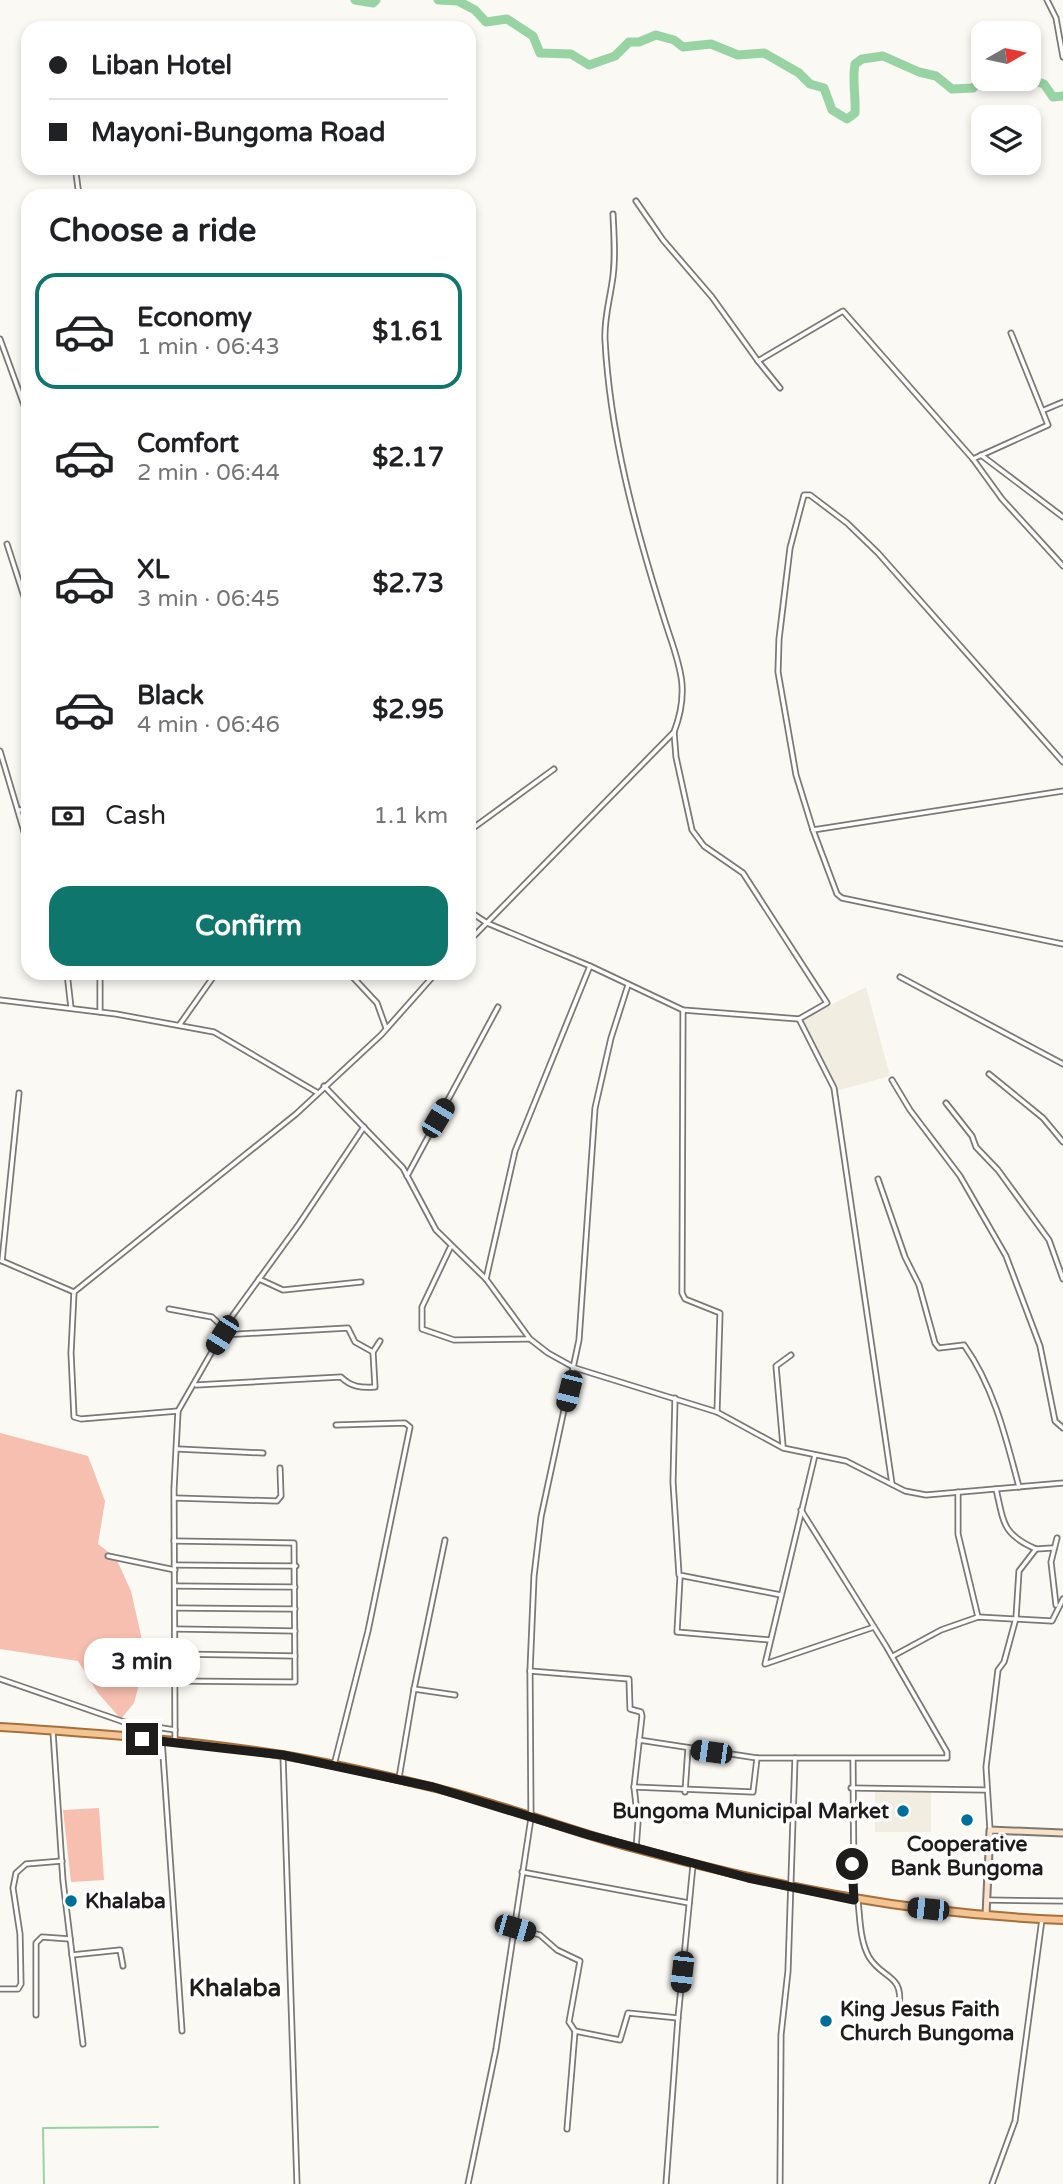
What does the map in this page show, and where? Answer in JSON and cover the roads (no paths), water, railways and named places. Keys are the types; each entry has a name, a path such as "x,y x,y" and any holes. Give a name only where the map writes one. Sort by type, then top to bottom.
{"main road":[{"path":"0,1727 175,1741 283,1755 433,1787 636,1849 791,1889 856,1900 986,1915 1063,1920"}],"street":[{"path":"1047,0 1056,18 1063,57"},
{"path":"1056,18 1063,16"},
{"path":"636,201 663,240 712,297 780,388"},
{"path":"476,934 674,732 683,708 682,677 637,531 607,363 606,308 612,283 613,214"},
{"path":"758,361 843,311 973,459 1002,499 1063,566"},
{"path":"973,459 1047,427 1044,410 1011,333"},
{"path":"0,339 21,397"},
{"path":"1044,410 1063,402"},
{"path":"981,455 1063,517"},
{"path":"1063,762 878,553 847,523 805,494 790,548 779,639 778,672 796,775 813,830 840,897 1063,944"},
{"path":"7,544 21,587"},
{"path":"476,916 487,923 590,966 683,1010 799,1020 827,1001 743,873 704,846 692,830 676,757 674,732"},
{"path":"0,751 21,818"},
{"path":"476,826 554,769"},
{"path":"813,830 1063,792"},
{"path":"485,1279 515,1151 590,966"},
{"path":"900,977 1063,1064"},
{"path":"68,980 71,1008"},
{"path":"100,980 100,1012"},
{"path":"180,1024 211,980"},
{"path":"356,980 377,1003 386,1029"},
{"path":"178,1411 81,1419 74,1417 71,1353 74,1292 218,1178 318,1093 386,1029 430,980"},
{"path":"468,2184 496,2049 531,1818 530,1671 541,1517 575,1367 595,1108 611,1038 628,985"},
{"path":"0,1000 180,1024 224,1037 318,1093"},
{"path":"407,1176 498,1007"},
{"path":"683,1010 682,1293 685,1299 720,1313 717,1412"},
{"path":"799,1020 834,1088 892,1484"},
{"path":"989,1074 1043,1118 1063,1142"},
{"path":"892,1080 910,1110 960,1177 1006,1256 1040,1346 1055,1421 1063,1428"},
{"path":"324,1086 407,1176 429,1220 450,1248 485,1279 530,1339 575,1367 717,1412 783,1448 856,1464 915,1494 1063,1483"},
{"path":"19,1093 1,1260 74,1292"},
{"path":"946,1102 972,1136 976,1147 998,1170 1049,1240 1063,1279"},
{"path":"175,1741 174,1541 178,1411 196,1385 203,1365 225,1329 364,1127"},
{"path":"878,1178 905,1256 919,1285 935,1343 939,1348 964,1345 981,1371 1002,1423 1019,1487"},
{"path":"450,1248 422,1307 422,1329 454,1340 530,1339"},
{"path":"259,1279 283,1290 361,1282"},
{"path":"169,1308 212,1317 225,1329"},
{"path":"222,1335 348,1328 355,1342 373,1352"},
{"path":"196,1385 341,1377 348,1384 375,1387 373,1352 380,1341"},
{"path":"783,1448 776,1366 791,1355"},
{"path":"675,1398 673,1482 680,1577 677,1632 770,1640"},
{"path":"333,1767 368,1631 410,1427 405,1423 336,1425"},
{"path":"178,1449 263,1453"},
{"path":"816,1455 765,1664 874,1626"},
{"path":"175,1498 277,1501 281,1496 279,1468"},
{"path":"996,1489 1002,1517 1013,1539 1036,1549 1052,1548"},
{"path":"958,1492 958,1534 978,1617"},
{"path":"639,1740 757,1758 947,1758 946,1749 892,1656 801,1510"},
{"path":"1057,1538 1052,1548 1057,1607"},
{"path":"398,1780 414,1689 446,1540"},
{"path":"174,1541 294,1543 296,1566 294,1683 175,1681"},
{"path":"985,1790 998,1670 1004,1662 1016,1618 1019,1571 1036,1549"},
{"path":"108,1556 175,1567 296,1566"},
{"path":"680,1577 781,1595"},
{"path":"175,1586 295,1587"},
{"path":"892,1656 941,1630 978,1617 1052,1621 1063,1599"},
{"path":"175,1608 295,1609"},
{"path":"175,1629 295,1632"},
{"path":"175,1654 295,1656"},
{"path":"530,1671 629,1679 630,1709 642,1714 634,1787 638,1822 636,1849"},
{"path":"0,1679 124,1722 175,1730"},
{"path":"414,1689 455,1695"},
{"path":"52,1732 62,1861 83,2043"},
{"path":"162,1740 182,2031"},
{"path":"685,1792 688,1748"},
{"path":"283,1755 297,2184"},
{"path":"634,1787 685,1792 754,1791 757,1758"},
{"path":"780,2184 781,2035 791,1889 795,1758"},
{"path":"853,1759 851,1788 856,1900 868,1955 877,1968 897,1983 901,1995 899,2006"},
{"path":"851,1788 985,1790 989,1794 990,1830 986,1915"},
{"path":"990,1830 1063,1833"},
{"path":"0,1989 18,1989 21,1984 20,1934 13,1888 16,1873 26,1864 62,1861"},
{"path":"666,2184 678,2018 694,1863"},
{"path":"522,1872 689,1903"},
{"path":"986,1899 1063,1901"},
{"path":"992,2184 1015,2121 1042,1919"},
{"path":"515,1928 540,1935 557,1950 580,1961 569,2022 575,2031 566,2129"},
{"path":"36,2015 36,1943 42,1937 70,1939"},
{"path":"72,1955 120,1950 123,1966"},
{"path":"575,2031 620,2040 628,2013 678,2018"}],"waterway":[{"path":"355,0 373,3 376,0"},
{"path":"438,0 458,1 475,10 486,22 507,19 533,36 540,53 571,54 589,65 615,56 629,42 639,42 656,35 674,40 683,47 711,44 738,55 764,53 799,73 810,84 824,88 832,110 847,119 855,113 854,70 855,64 862,59 883,56 919,72 936,76 952,89 971,88"},
{"path":"1041,83 1053,97 1063,96"},
{"path":"44,2184 43,2128 158,2127"}],"place":[{"name":"Bungoma Municipal Market","path":"903,1811"},
{"name":"Cooperative Bank Bungoma","path":"967,1820"},
{"name":"Khalaba","path":"71,1901"},
{"name":"King Jesus Faith Church Bungoma","path":"826,2021"}],"district":[{"name":"Khalaba","path":"235,1988"}]}
